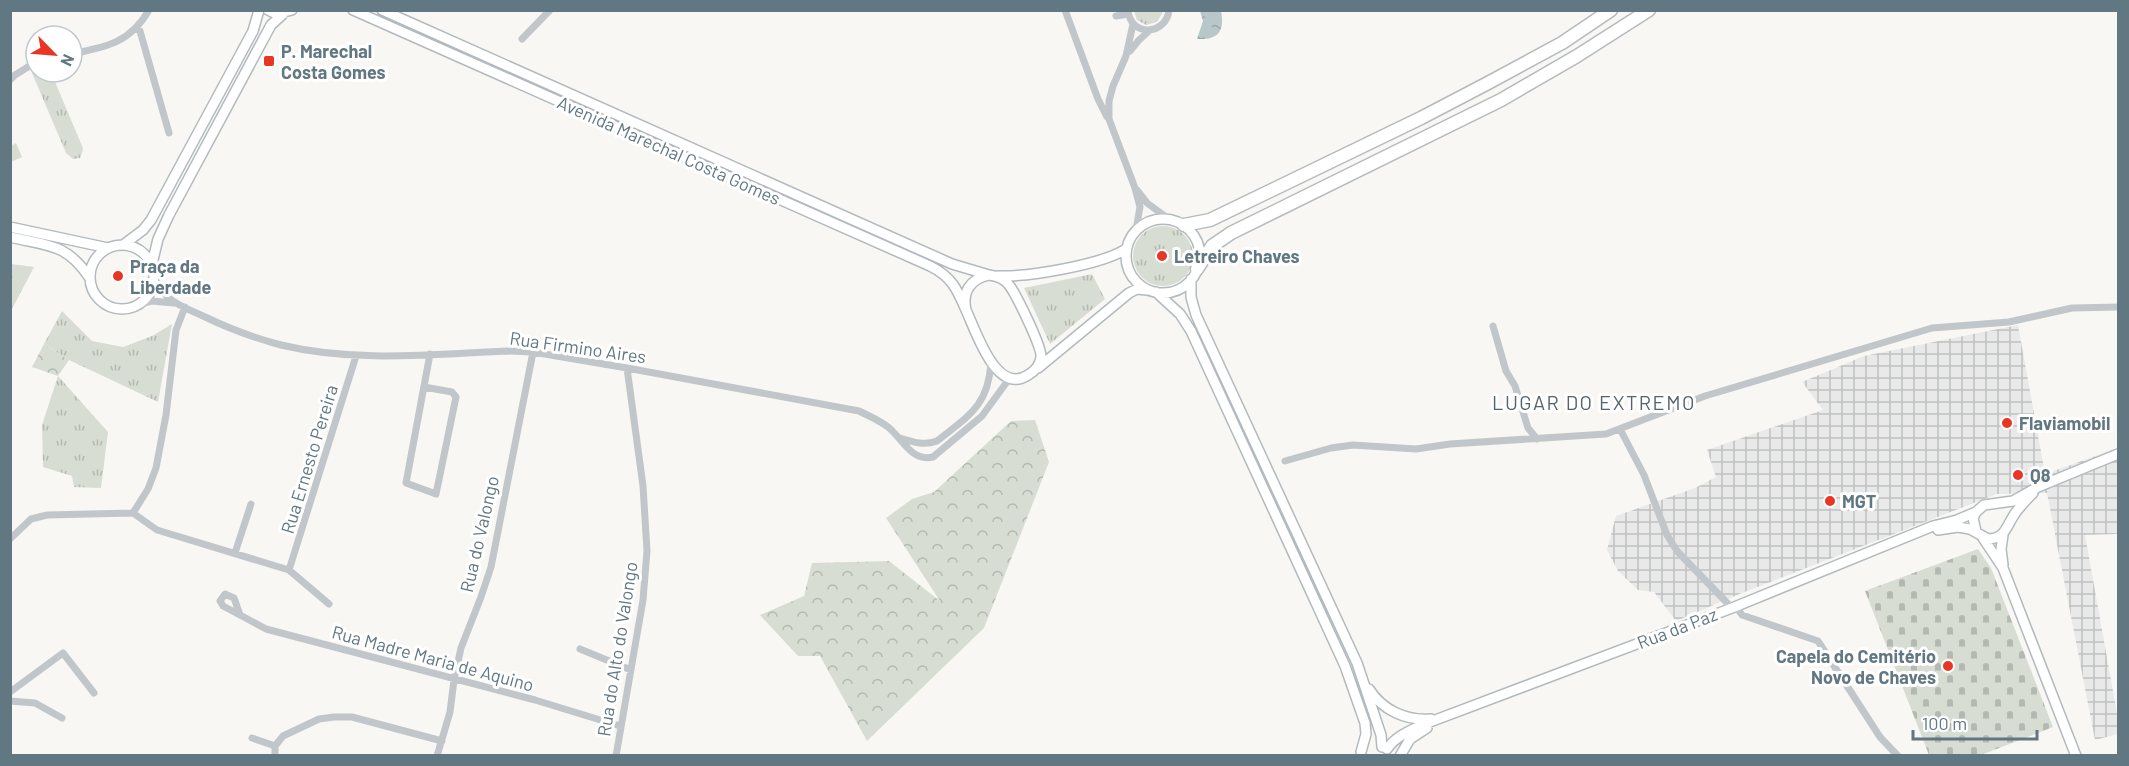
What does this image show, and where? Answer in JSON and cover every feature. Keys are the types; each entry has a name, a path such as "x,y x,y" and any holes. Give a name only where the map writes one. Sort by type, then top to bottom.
{"highway":[{"path":"1184,225 1210,220 1421,118 1562,43 1611,10"},
{"path":"1194,274 1212,246 1231,233 1501,100 1577,56 1649,10"}],"street":[{"path":"84,51 110,46 121,40 137,28 149,10"},
{"path":"10,227 108,248 123,245 143,230 151,220 253,31 259,10"},
{"path":"268,10 276,14 288,12"},
{"name":"Avenida Marechal Costa Gomes","path":"353,10 930,266 948,278 956,287 992,363"},
{"name":"Avenida Marechal Costa Gomes","path":"382,10 952,264 993,276"},
{"path":"522,39 550,10"},
{"path":"1065,10 1098,99 1135,188 1140,207 1136,230 1126,249 1127,267 1131,276 1139,284 1174,308 1191,331 1345,666 1365,723 1366,734 1360,754"},
{"path":"1126,56 1149,31 1162,26 1167,20 1169,10"},
{"path":"177,304 158,288 154,278 152,264 158,239 169,214 271,26 288,12"},
{"path":"1116,16 1128,12 1133,24 1149,31"},
{"path":"1108,119 1108,101 1126,56 1133,24"},
{"path":"137,28 140,31 169,133"},
{"path":"10,80 24,70"},
{"path":"1135,188 1147,203 1169,219 1184,225 1193,235 1199,248 1191,297 1196,315 1362,678 1388,751"},
{"path":"1136,230 1153,220 1169,219"},
{"path":"10,237 62,250 72,255 89,277 96,296 111,308 121,310 152,301 177,304"},
{"path":"123,245 140,250 152,264"},
{"path":"89,277 94,260 108,248"},
{"path":"966,310 964,297 972,282 993,276 1035,274 1108,258 1126,249"},
{"path":"992,363 996,371 1009,379 1024,378 1129,293 1137,290 1169,292 1179,289 1194,274"},
{"path":"993,276 1010,285 1040,347 1041,356 1034,371"},
{"path":"140,304 152,288 154,278"},
{"name":"Rua Firmino Aires","path":"177,304 231,329 280,345 322,353 356,356 533,352 859,411 886,426 900,438 912,454 927,459 933,457 982,416 1009,379"},
{"path":"132,513 153,479 166,415 176,330 185,307"},
{"path":"1285,461 1331,448 1353,445 1416,449 1450,444 1606,434 1705,396 1932,328 2009,322 2072,308 2118,307"},
{"path":"1493,326 1506,370 1515,386 1528,429 1537,438"},
{"name":"Rua do Valongo","path":"437,756 450,712 453,680 461,648 491,567 533,352"},
{"path":"424,387 452,392 456,397 436,494 406,483 430,354"},
{"name":"Rua Ernesto Pereira","path":"290,570 356,356"},
{"path":"900,438 931,444 937,441 979,405 988,387 992,363"},
{"name":"Rua do Alto do Valongo","path":"616,756 643,600 647,550 643,486 627,368"},
{"path":"1620,429 1644,475 1667,535 1688,565 1742,615 1818,641 1880,737 1898,756"},
{"path":"2076,756 2003,568 1979,534 1973,518 1984,504 2013,501 2038,487 2118,454"},
{"path":"2003,568 2001,549 2003,535 2015,514 2038,487"},
{"path":"235,553 251,504"},
{"path":"1996,504 2006,512 2009,525"},
{"path":"1913,534 1976,512"},
{"path":"10,539 31,519 47,515 132,513 157,530 290,570 329,604"},
{"path":"1913,534 1958,527 1994,539 2003,535"},
{"name":"Rua da Paz","path":"1439,719 1733,607 1913,534"},
{"name":"Rua Madre Maria de Aquino","path":"240,615 266,629 535,700 620,726"},
{"path":"580,649 631,670"},
{"path":"10,692 63,653 94,693"},
{"path":"1362,678 1374,697 1396,714 1419,720 1439,719"},
{"path":"10,700 35,703 62,718"},
{"path":"275,756 275,746 283,736 319,719 334,717 352,717 442,741"},
{"path":"1388,751 1391,744 1406,733 1439,719"},
{"path":"1400,756 1410,739 1439,719"},
{"path":"252,738 275,746"},
{"path":"1360,754 1374,746 1388,751"}],"shaded area":[{"path":"2018,325 2045,474 2118,448 2118,534 2085,535 2118,719 2118,734 2095,740 2047,493 1997,494 1676,621 1654,592 1638,590 1618,571 1607,550 1616,516 1695,488 1716,477 1707,450 1823,410 1802,382 1864,356"}],"green space":[{"path":"1134,11 1163,12 1157,22 1146,25 1137,20"},
{"path":"37,84 56,84 83,150 80,158 73,159 66,153"},
{"path":"16,143 22,157 11,162 11,146"},
{"path":"1163,226 1184,235 1193,256 1184,277 1163,286 1142,277 1133,256 1142,235"},
{"path":"10,264 34,267 11,311"},
{"path":"1092,274 1105,299 1050,344 1024,288"},
{"path":"62,311 92,341 123,347 152,336 172,324 158,402 69,360 44,344"},
{"path":"44,344 69,360 58,376 32,367"},
{"path":"58,376 108,432 101,488 74,487 72,476 43,467 42,425"},
{"path":"1035,420 1049,462 984,628 867,741 820,656 798,656 760,615 804,596 812,563 889,561 940,601 886,518 912,499 934,492 1011,421"},
{"path":"1978,549 1991,568 2053,727 1981,755 1929,755 1865,591"}],"water":[{"path":"1200,11 1221,11 1221,29 1215,36 1197,39 1203,21"}],"place":[{"name":"P. Marechal Costa Gomes","path":"269,61"},
{"name":"Letreiro Chaves","path":"1162,256"},
{"name":"Praça da Liberdade","path":"118,276"},
{"name":"Flaviamobil","path":"2007,423"},
{"name":"Q8","path":"2018,475"},
{"name":"MGT","path":"1830,501"},
{"name":"Capela do Cemitério Novo de Chaves","path":"1948,666"}],"district":[{"name":"LUGAR DO EXTREMO","path":"1594,402"}]}
